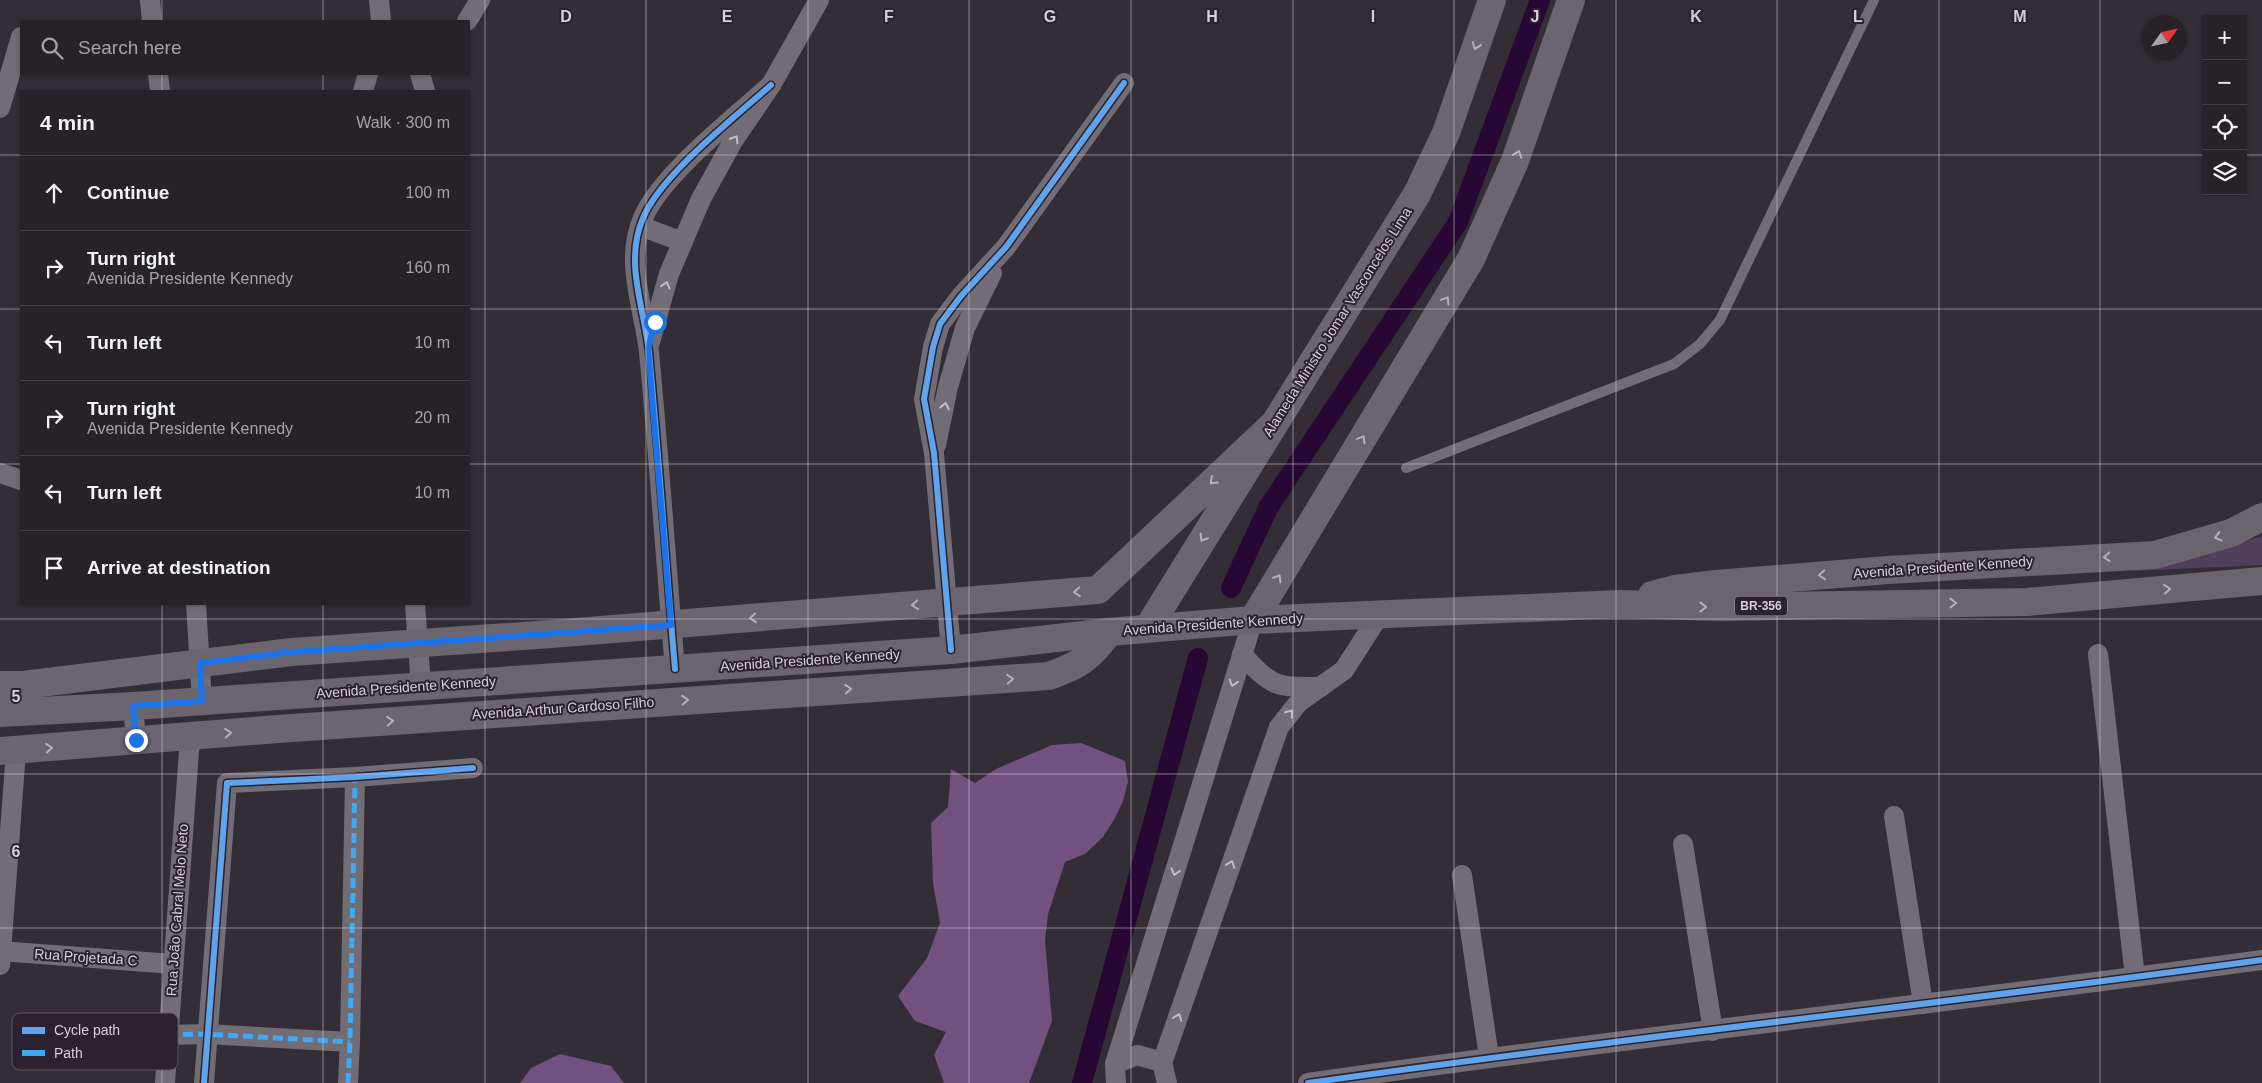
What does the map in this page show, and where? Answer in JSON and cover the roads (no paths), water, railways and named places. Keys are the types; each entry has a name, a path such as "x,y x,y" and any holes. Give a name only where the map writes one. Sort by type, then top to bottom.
{"main road":[{"name":"Alameda Ministro Jomar Vasconcelos Lima","path":"1148,628 1417,194 1446,133 1492,0"},
{"path":"1253,620 1471,259 1515,161 1571,0"},
{"path":"0,685 23,685 292,652 671,625 1098,590 1274,424"},
{"name":"Avenida Presidente Kennedy","path":"1619,604 1675,589 1716,584 1888,570 2155,555 2231,533 2262,517"},
{"name":"Avenida Presidente Kennedy","path":"0,713 133,706 951,650 1148,628 1253,620 1619,604 1720,607 2027,602 2262,581"},
{"name":"Avenida Arthur Cardoso Filho","path":"8,751 278,728 1049,676 1078,665 1094,653 1109,632"}],"street":[{"path":"150,0 152,20"},
{"path":"378,0 380,20"},
{"path":"468,20 480,0"},
{"path":"648,349 669,274 701,199 733,142 771,85 819,0"},
{"path":"0,108 20,40"},
{"path":"158,75 160,90"},
{"path":"363,90 368,75"},
{"path":"951,650 934,453 924,399 932,347 940,324 961,296 1006,248 1124,83"},
{"path":"675,669 648,349 636,288 636,242 643,217 662,186 771,85"},
{"path":"640,226 683,242"},
{"path":"0,473 20,480"},
{"path":"196,605 202,701"},
{"path":"414,605 421,686"},
{"path":"1168,1083 1162,1063 1279,727 1299,702 1344,670 1380,614"},
{"path":"1116,1070 1253,620"},
{"path":"1242,654 1262,678 1286,687 1321,687"},
{"path":"2098,654 2135,978"},
{"path":"275,696 278,728"},
{"path":"133,706 136,740"},
{"name":"Rua João Cabral Melo Neto","path":"170,1013 190,737"},
{"path":"0,956 8,751"},
{"path":"204,1083 206,1034 227,783 355,777 473,768"},
{"path":"348,1083 355,777"},
{"path":"1894,816 1923,1004"},
{"path":"1683,844 1713,1031"},
{"path":"1462,875 1489,1057"},
{"name":"Rua Projetada C","path":"0,956 173,964"},
{"path":"1308,1083 1489,1057 1713,1031 2135,978 2262,960"},
{"path":"178,1035 206,1034 350,1042"},
{"path":"1116,1070 1138,1055 1162,1063"},
{"name":"Rua João Cabral Melo Neto","path":"165,1083 166,1070"}],"lane":[{"path":"1406,468 1674,364 1700,344 1720,320 1874,0"}],"waterway":[{"path":"1231,588 1268,508 1458,222 1540,0"},
{"path":"1082,1083 1198,658"}]}
